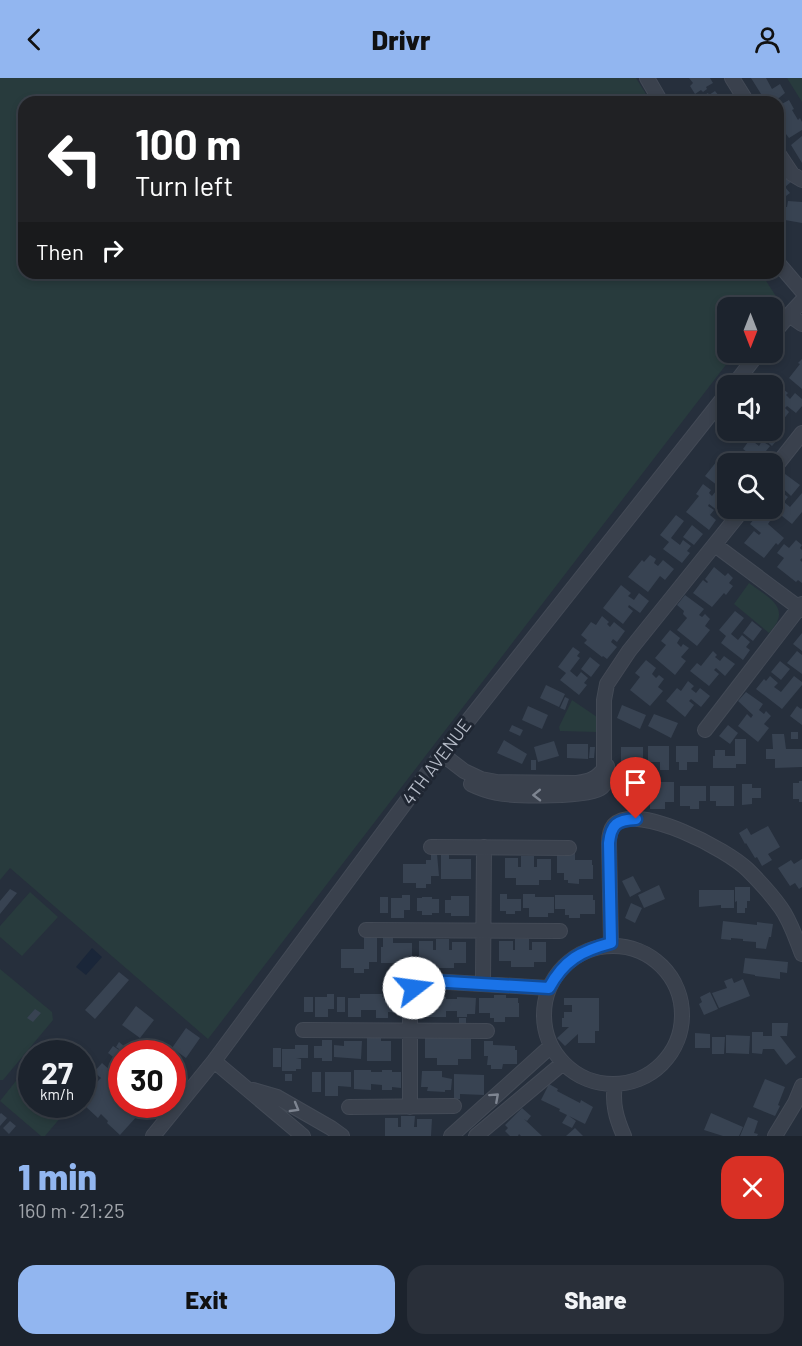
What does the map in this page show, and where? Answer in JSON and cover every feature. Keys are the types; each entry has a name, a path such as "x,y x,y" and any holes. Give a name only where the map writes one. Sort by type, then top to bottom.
{"street":[{"path":"647,78 658,96"},
{"path":"732,78 743,96"},
{"path":"784,162 792,174 802,180"},
{"path":"784,270 802,291"},
{"path":"783,322 802,301"},
{"path":"789,315 802,324"},
{"path":"741,375 751,363"},
{"name":"4TH AVENUE","path":"153,1136 214,1061 440,757 717,406"},
{"path":"783,457 802,433"},
{"path":"440,757 481,779 497,782 577,783 597,778 604,769 604,700 607,684 629,651 735,519"},
{"path":"705,730 801,608 715,545"},
{"path":"611,943 610,832 615,825 624,820 636,819 688,833 724,851 746,868 781,908 802,954"},
{"path":"431,847 569,848"},
{"path":"483,847 483,983"},
{"path":"366,930 560,931"},
{"path":"611,943 636,949 656,959 671,975 681,996 683,1018 679,1040 668,1059 651,1074 630,1082 615,1084 585,1078 563,1063 551,1046 544,1024 545,1000 549,988 569,960 590,949 611,943"},
{"path":"410,1107 410,998 414,988 421,982 483,983 549,988"},
{"path":"303,1030 487,1031"},
{"path":"451,1136 551,1046"},
{"path":"214,1061 303,1136"},
{"path":"476,1136 563,1063"},
{"path":"615,1084 614,1109 624,1136"},
{"path":"775,1136 795,1103 802,1086"},
{"path":"245,1087 277,1097 342,1136"},
{"path":"349,1107 454,1106"}],"shaded area":[{"path":"0,78 636,78 647,96 18,96 18,279 765,279 776,297 717,297 717,363 727,363 208,1039 10,868 0,880"},
{"path":"787,78 802,78 802,102"},
{"path":"749,583 776,604 779,617 769,633 734,604"},
{"path":"572,700 597,717 597,732 560,731 559,727"},
{"path":"30,892 58,917 22,956 0,937 0,926"},
{"path":"0,969 52,1012 53,1020 36,1040 18,1040 18,1062 3,1080 0,1080"},
{"path":"18,1078 18,1116 0,1101"},
{"path":"20,1118 60,1118 45,1136 41,1136"}],"water":[{"path":"92,948 102,957 86,975 76,967"}],"building":[{"path":"689,78 710,78 713,83 703,92 701,90 695,94 690,86 693,83"},
{"path":"751,78 766,78 772,89 780,84 785,93 781,96 762,96"},
{"path":"715,91 719,96 703,96 708,93 709,95"},
{"path":"789,100 794,109 792,110 802,122 802,130 789,138 786,134 784,135 784,103"},
{"path":"802,136 802,163 791,145"},
{"path":"784,174 791,182 785,187 790,193 784,198"},
{"path":"788,201 802,202 802,223 785,220 785,207"},
{"path":"802,359 802,389 789,378"},
{"path":"783,389 788,393 786,395 790,399 795,393 802,399 802,406 796,413 787,406 785,408 789,412 783,420"},
{"path":"753,441 759,446 762,441 770,446 766,451 769,453 748,453 743,449 748,442"},
{"path":"766,441 776,441 772,446"},
{"path":"717,461 717,485 705,476"},
{"path":"783,472 800,485 791,496 783,488"},
{"path":"703,484 711,490 709,493 712,496 717,492 717,510 709,504 708,506 714,510 710,515 716,520 709,530 686,512 699,496 696,494"},
{"path":"783,493 788,497 784,502 790,507 802,493 802,512 792,524 783,517"},
{"path":"676,515 684,521 671,538 680,545 683,540 691,546 687,551 690,553 682,563 663,549 669,542 660,535"},
{"path":"754,519 767,519 770,521 768,524 784,538 778,545 776,543 764,558 744,543 754,531 759,535 761,533 750,524"},
{"path":"692,525 703,534 694,545 683,537"},
{"path":"796,540 802,545 800,560 802,562 802,583 798,580 796,582 777,567 784,558 777,553 784,544 789,548"},
{"path":"650,555 656,559 654,563 658,566 663,560 674,569 665,580 660,576 648,592 628,577 642,560 644,562"},
{"path":"714,567 725,576 728,573 733,578 729,583 733,586 712,607 693,593 703,580 708,582 705,579"},
{"path":"621,585 631,593 628,596 634,600 639,593 649,601 640,613 629,605 628,607 633,611 623,624 603,608"},
{"path":"685,595 704,609 699,615 702,617 705,614 710,619 705,626 710,630 697,646 677,630 687,618 683,614 684,611 677,605"},
{"path":"735,611 744,618 731,634 738,640 742,635 750,642 746,647 750,650 743,660 721,643 726,636 719,630"},
{"path":"602,616 609,622 607,624 610,627 614,622 625,631 617,642 613,639 611,642 617,647 607,659 584,643 587,640 581,635 591,622 596,625"},
{"path":"752,621 762,629 753,641 743,633"},
{"path":"670,630 680,638 677,643 681,647 683,644 689,648 681,657 686,661 675,675 655,658 666,645 661,641"},
{"path":"802,633 802,651 793,644"},
{"path":"573,647 580,652 577,656 580,658 570,671 577,677 581,672 588,678 584,683 587,685 579,695 560,680 566,673 558,667"},
{"path":"713,651 717,655 715,657 720,661 724,656 735,664 725,676 716,668 714,670 719,674 709,686 690,671 697,663 701,666"},
{"path":"797,651 802,655 802,674 787,663"},
{"path":"590,657 600,665 591,677 581,669"},
{"path":"646,660 656,668 652,674 656,678 659,675 664,679 658,687 663,691 650,706 630,690 640,677 635,673"},
{"path":"780,661 790,669 781,680 771,672"},
{"path":"770,676 778,683 774,687 781,692 794,676 802,682 782,709 756,689 764,679 766,681"},
{"path":"688,681 694,686 691,689 696,693 700,688 710,696 701,707 691,699 689,701 694,705 685,717 666,701 677,688 681,691"},
{"path":"546,685 565,694 559,707 540,698"},
{"path":"746,692 763,704 759,710 764,714 766,711 771,716 764,724 769,728 758,742 738,726 747,714 751,718 753,715 738,701"},
{"path":"565,697 569,699 565,710 560,708"},
{"path":"622,705 646,715 640,729 617,718"},
{"path":"528,706 548,715 542,729 522,720"},
{"path":"797,706 802,708 802,725 790,716"},
{"path":"654,714 678,723 671,738 648,726"},
{"path":"512,725 523,730 520,736 509,731"},
{"path":"728,725 738,733 730,744 719,736"},
{"path":"791,732 798,732 798,739 791,739"},
{"path":"772,734 784,734 786,749 802,749 802,767 775,768 775,759 766,759 766,749 773,749"},
{"path":"735,739 746,739 746,764 736,764 736,768 713,768 715,750 725,750 725,756 735,756"},
{"path":"504,740 527,754 522,764 497,753"},
{"path":"554,741 559,756 538,762 534,747"},
{"path":"567,744 588,744 588,759 567,758"},
{"path":"648,746 669,746 669,770 660,770 660,762 648,762"},
{"path":"676,746 698,746 698,762 687,762 687,770 679,770 679,762 676,762"},
{"path":"590,747 595,747 594,758 589,758"},
{"path":"621,747 643,747 643,763 632,763 632,771 621,771"},
{"path":"531,760 536,760 536,770 531,770"},
{"path":"630,775 638,775 638,782 646,782 646,806 639,806 639,801 630,801 630,798 620,798 620,779 628,779 630,782"},
{"path":"802,781 802,802 799,802 799,799 793,799 793,783 799,783"},
{"path":"650,782 674,782 674,802 665,802 665,809 650,809"},
{"path":"742,784 752,784 752,788 761,788 761,798 752,798 752,804 742,805"},
{"path":"680,786 706,786 706,801 699,801 699,809 680,806"},
{"path":"710,786 734,786 734,806 716,806 716,801 710,801"},
{"path":"768,826 780,847 768,854 772,860 762,866 739,833 747,828 751,835"},
{"path":"557,852 575,852 575,860 592,860 593,879 579,879 579,884 568,883 568,880 564,880 564,873 557,873"},
{"path":"431,854 437,854 439,876 431,876 431,884 426,884 426,888 416,888 416,883 403,883 403,864 426,864 426,860 431,860"},
{"path":"441,854 449,854 449,859 471,859 471,879 441,879"},
{"path":"521,856 534,856 534,867 537,867 537,859 551,859 551,880 539,880 539,885 516,885 516,878 505,878 505,858 518,858 518,867 521,867"},
{"path":"802,859 802,887 799,889 795,883 790,886 778,868 791,860 794,864"},
{"path":"633,876 641,891 630,897 622,881"},
{"path":"659,885 665,899 644,908 638,895"},
{"path":"735,887 750,887 750,901 747,901 745,913 737,913"},
{"path":"10,889 17,893 0,914 0,901"},
{"path":"699,890 734,890 734,908 721,908 721,905 699,907"},
{"path":"500,894 507,894 507,899 521,899 521,911 506,914 506,911 500,911"},
{"path":"523,894 535,894 535,897 554,897 554,913 548,913 548,917 529,917 529,908 523,908"},
{"path":"402,895 410,895 410,910 404,910 404,918 391,918 391,898 402,898"},
{"path":"555,895 593,895 595,914 580,914 580,918 569,918 569,915 565,915 565,909 555,909"},
{"path":"451,896 469,896 469,916 451,916 451,913 445,913 445,900 451,900"},
{"path":"380,897 388,897 388,913 380,913"},
{"path":"417,898 439,899 439,913 422,915 422,911 417,911"},
{"path":"631,903 642,908 635,923 625,918"},
{"path":"723,921 757,925 757,922 773,924 766,949 756,948 756,942 743,941 743,939 721,939"},
{"path":"364,935 377,935 377,962 369,962 369,969 364,969 364,973 354,973 354,968 341,968 341,949 364,949"},
{"path":"383,935 393,935 393,943 412,943 412,963 381,963"},
{"path":"436,939 449,939 449,950 452,950 452,942 466,942 466,963 454,963 454,968 431,968 431,961 419,961 419,941 433,941 433,950 436,950"},
{"path":"515,939 529,939 529,950 532,950 532,942 546,942 546,962 534,962 534,967 511,967 511,961 499,961 499,941 513,941 513,950 515,950"},
{"path":"745,958 788,962 787,973 780,972 780,979 743,973"},
{"path":"119,972 129,980 95,1019 85,1010"},
{"path":"732,978 734,983 743,979 750,996 719,1008 712,993 727,988 724,981"},
{"path":"710,992 718,1009 704,1015 699,1004 702,1002 700,997"},
{"path":"327,994 334,994 334,1009 328,1009 328,1017 315,1017 315,997 327,997"},
{"path":"360,994 382,994 382,997 401,998 401,1013 388,1012 388,1018 376,1018 376,1010 361,1010 361,1017 348,1017 348,998 360,998"},
{"path":"494,995 518,998 519,1017 505,1017 505,1022 494,1022 494,1018 490,1018 490,1013 479,1013 479,998 494,998"},
{"path":"304,997 313,997 313,1012 304,1012"},
{"path":"337,997 345,997 345,1012 337,1012"},
{"path":"436,997 476,998 475,1014 457,1017 457,1011 446,1011 446,1017 428,1017 428,1002 436,1002"},
{"path":"564,998 599,998 599,1031 595,1031 595,1043 578,1043 578,1034 565,1046 557,1038 569,1027 562,1027 564,1012 572,1012 572,1005 564,1005"},
{"path":"136,1006 154,1020 140,1038 122,1025"},
{"path":"35,1009 41,1013 33,1022 27,1018"},
{"path":"459,1018 466,1018 466,1024 459,1024"},
{"path":"772,1023 788,1023 787,1036 780,1036 796,1057 786,1065 774,1049 763,1049 762,1054 752,1053 752,1032 763,1032 763,1036 772,1036"},
{"path":"186,1028 200,1038 186,1058 186,1040 178,1040"},
{"path":"695,1033 710,1034 710,1048 695,1048"},
{"path":"438,1035 455,1035 455,1038 471,1039 471,1059 458,1059 458,1065 437,1065 437,1058 425,1058 425,1038 438,1038"},
{"path":"726,1035 750,1036 749,1054 726,1053"},
{"path":"367,1037 391,1041 391,1061 367,1061"},
{"path":"712,1037 725,1037 724,1054 712,1054"},
{"path":"322,1040 332,1040 332,1061 314,1058 314,1046 322,1046"},
{"path":"344,1041 362,1041 361,1059 334,1057 334,1045 344,1046"},
{"path":"484,1041 493,1041 493,1045 515,1046 517,1064 503,1064 502,1069 491,1069 491,1065 487,1065 488,1056 484,1056"},
{"path":"295,1045 308,1045 308,1058 296,1058 301,1059 301,1069 282,1071 282,1049 295,1049"},
{"path":"273,1048 281,1048 281,1067 273,1067"},
{"path":"102,1063 108,1068 108,1118 135,1118 120,1135 101,1114 98,1118 96,1116 96,1083 101,1078 96,1074 96,1070"},
{"path":"354,1070 401,1072 401,1088 392,1087 392,1090 382,1090 382,1085 371,1084 371,1090 354,1089"},
{"path":"422,1071 442,1071 442,1077 452,1079 451,1090 427,1091 428,1087 421,1087"},
{"path":"312,1072 321,1072 321,1092 312,1092"},
{"path":"325,1072 351,1072 351,1087 338,1086 338,1096 325,1096"},
{"path":"285,1074 292,1074 292,1081 285,1081"},
{"path":"454,1074 484,1075 484,1095 460,1094 460,1099 454,1099"},
{"path":"765,1079 785,1087 775,1116 753,1107"},
{"path":"549,1084 558,1089 557,1091 593,1107 585,1124 569,1116 576,1121 572,1128 562,1123 567,1115 541,1100"},
{"path":"522,1108 531,1116 527,1121 524,1119 542,1136 521,1136 519,1134 510,1136 505,1131 508,1128 505,1125"},
{"path":"711,1113 743,1127 739,1136 723,1136 704,1130"},
{"path":"0,1114 7,1118 0,1126"},
{"path":"401,1116 415,1116 414,1127 417,1127 417,1119 432,1119 431,1136 385,1136 385,1118 398,1118 398,1127 401,1127"},
{"path":"748,1117 758,1121 754,1133 758,1134 757,1136 740,1136"},
{"path":"10,1121 16,1126 9,1134 3,1128"},
{"path":"575,1128 583,1136 566,1136"}],"route":[{"path":"414,988 421,982 431,981 549,988 569,960 590,949 611,943 610,832 615,825 624,820 636,819"}]}
